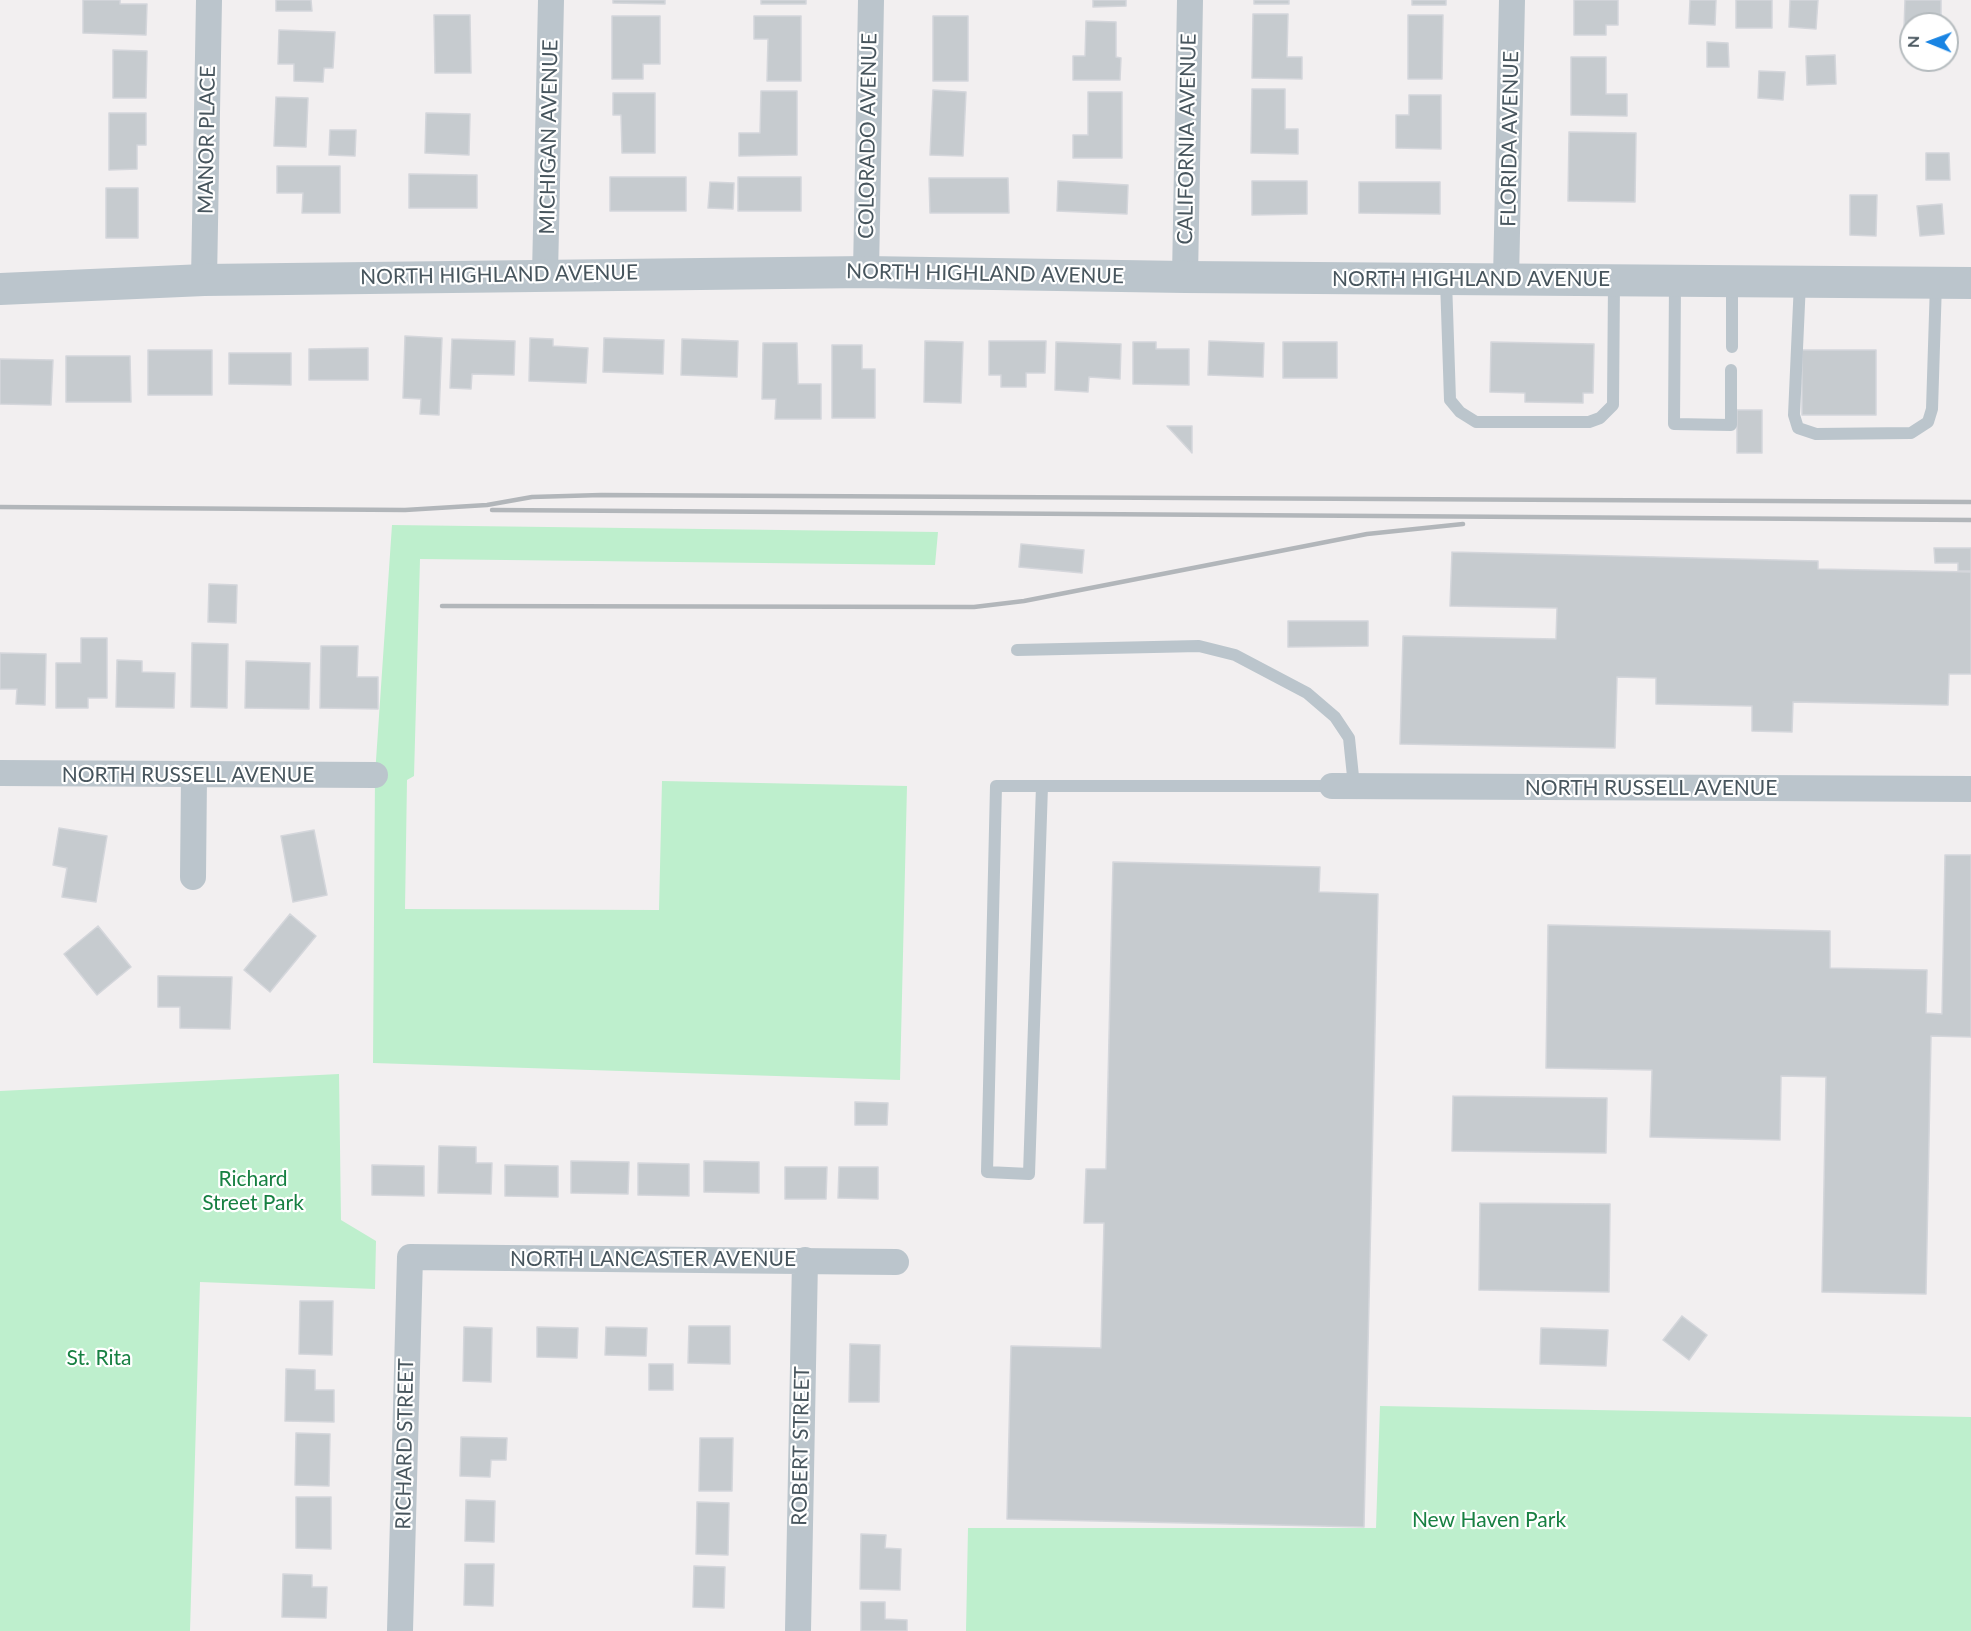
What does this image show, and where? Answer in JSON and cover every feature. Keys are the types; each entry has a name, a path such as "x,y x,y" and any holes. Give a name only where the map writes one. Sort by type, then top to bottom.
{"street":[{"name":"MANOR PLACE","path":"204,280 209,0"},
{"name":"MICHIGAN AVENUE","path":"545,274 551,0"},
{"name":"COLORADO AVENUE","path":"866,272 871,0"},
{"name":"CALIFORNIA AVENUE","path":"1185,278 1190,0"},
{"name":"FLORIDA AVENUE","path":"1506,279 1512,0"},
{"name":"NORTH HIGHLAND AVENUE","path":"0,289 204,280 545,274 866,272 1185,278 1971,283"},
{"name":"NORTH RUSSELL AVENUE","path":"0,773 375,776"},
{"path":"193,877 194,776"},
{"name":"NORTH RUSSELL AVENUE","path":"1343,786 1971,789"},
{"name":"NORTH LANCASTER AVENUE","path":"410,1257 896,1262"},
{"name":"RICHARD STREET","path":"400,1631 410,1257"},
{"name":"ROBERT STREET","path":"798,1631 805,1260"}],"lane":[{"path":"1446,279 1450,400 1460,412 1476,423 1589,422 1600,418 1613,405 1614,279"},
{"path":"1675,280 1674,424 1731,425 1731,370"},
{"path":"1732,281 1732,347"},
{"path":"1800,281 1794,415 1798,428 1816,434 1911,433 1928,422 1932,409 1936,282"},
{"path":"1017,650 1199,646 1235,655 1307,693 1335,717 1349,738 1343,786 1042,786 996,786 987,1172 1029,1174 1042,786"}],"green space":[{"path":"392,525 938,532 935,565 420,559 414,776 407,780 405,909 659,910 662,781 907,786 900,1080 373,1063 375,775"},
{"name":"St. Rita","path":"339,1074 341,1220 376,1241 375,1289 200,1282 190,1631 0,1631 0,1091"},
{"name":"New Haven Park","path":"1380,1406 1971,1417 1971,1631 966,1631 968,1528 1376,1528"}],"building":[{"path":"83,0 120,0 120,4 147,4 146,35 83,33"},
{"path":"276,0 311,0 312,11 276,11"},
{"path":"613,0 665,0 665,4 613,3"},
{"path":"761,0 806,0 806,4 761,4"},
{"path":"1093,0 1126,0 1126,6 1093,7"},
{"path":"1254,0 1289,0 1289,4 1254,4"},
{"path":"1412,0 1446,0 1446,5 1412,5"},
{"path":"1574,0 1618,0 1618,25 1606,25 1606,35 1574,35"},
{"path":"1690,0 1716,0 1715,25 1689,24"},
{"path":"1736,0 1772,0 1772,28 1736,28"},
{"path":"1790,0 1818,0 1816,29 1789,27"},
{"path":"1905,0 1941,0 1941,12 1905,12"},
{"path":"1253,14 1288,14 1287,57 1302,57 1302,79 1252,78"},
{"path":"434,15 470,15 471,73 435,73"},
{"path":"1408,15 1443,15 1442,79 1408,79"},
{"path":"612,16 660,16 660,64 643,64 643,79 612,79"},
{"path":"754,16 801,16 801,81 767,81 768,39 754,39"},
{"path":"933,16 968,16 968,81 933,81"},
{"path":"1086,21 1116,22 1116,57 1121,58 1120,80 1073,80 1073,56 1085,56"},
{"path":"279,30 335,32 333,68 324,68 323,82 294,81 294,64 278,64"},
{"path":"1707,42 1728,43 1729,67 1707,67"},
{"path":"113,50 147,51 146,98 113,98"},
{"path":"1835,55 1836,84 1807,85 1806,56"},
{"path":"1571,57 1606,57 1606,94 1627,94 1627,116 1571,115"},
{"path":"1759,71 1785,72 1783,100 1758,98"},
{"path":"1252,89 1285,89 1285,129 1298,129 1298,154 1251,153"},
{"path":"933,90 966,92 963,156 930,155"},
{"path":"761,91 797,91 797,155 739,156 739,133 760,133"},
{"path":"1088,92 1122,92 1122,158 1073,158 1073,135 1088,135"},
{"path":"613,93 655,93 655,153 622,153 621,115 613,115"},
{"path":"1409,95 1441,95 1441,149 1396,148 1396,115 1409,115"},
{"path":"276,97 308,98 306,147 274,146"},
{"path":"109,113 146,113 146,145 137,145 137,169 109,170"},
{"path":"426,113 470,114 469,155 425,153"},
{"path":"330,130 356,130 355,156 329,155"},
{"path":"1569,132 1636,133 1635,202 1568,201"},
{"path":"1926,153 1949,153 1950,180 1926,180"},
{"path":"277,166 340,166 340,213 302,213 303,193 277,193"},
{"path":"409,174 477,175 477,208 409,208"},
{"path":"610,177 686,177 686,211 610,211"},
{"path":"738,177 801,177 801,211 738,211"},
{"path":"929,178 1008,178 1009,213 930,213"},
{"path":"1058,181 1128,185 1127,214 1057,211"},
{"path":"1252,181 1307,181 1307,214 1252,215"},
{"path":"710,182 734,183 733,209 708,208"},
{"path":"1359,182 1440,182 1440,214 1359,213"},
{"path":"106,188 138,188 138,238 106,238"},
{"path":"1850,195 1877,195 1876,236 1850,235"},
{"path":"1942,204 1944,234 1920,236 1917,206"},
{"path":"405,336 442,338 439,415 420,414 421,399 403,398"},
{"path":"530,338 553,339 553,346 588,348 586,383 529,381"},
{"path":"604,338 664,340 663,374 603,372"},
{"path":"452,339 515,341 514,375 472,374 471,389 450,388"},
{"path":"682,339 738,341 737,377 681,375"},
{"path":"925,341 963,342 961,403 924,402"},
{"path":"989,341 1046,341 1045,373 1026,373 1026,387 1001,387 1001,375 989,375"},
{"path":"1209,341 1264,343 1263,377 1208,375"},
{"path":"1056,342 1121,344 1120,379 1089,377 1088,392 1055,390"},
{"path":"1133,342 1156,342 1156,349 1189,349 1189,385 1133,384"},
{"path":"1283,342 1337,342 1337,378 1283,378"},
{"path":"1491,342 1594,344 1593,393 1583,393 1583,403 1525,402 1525,393 1490,392"},
{"path":"763,343 797,343 798,384 821,384 821,419 775,419 776,399 762,399"},
{"path":"832,345 862,345 862,369 875,369 875,418 832,418"},
{"path":"368,348 368,380 309,380 309,349"},
{"path":"148,350 212,350 212,395 148,395"},
{"path":"1802,350 1876,350 1876,415 1802,415"},
{"path":"229,353 291,353 291,385 229,384"},
{"path":"66,356 130,356 131,402 66,402"},
{"path":"0,359 53,360 51,405 0,404"},
{"path":"1737,410 1762,410 1762,453 1737,453"},
{"path":"1167,426 1192,426 1192,453"},
{"path":"1021,544 1084,550 1082,573 1019,567"},
{"path":"1934,548 1971,548 1971,571 1958,571 1958,563 1935,563"},
{"path":"1452,552 1818,561 1818,569 1971,572 1971,674 1949,674 1948,705 1793,702 1792,732 1752,731 1752,706 1656,704 1656,678 1617,677 1615,748 1400,744 1403,636 1556,639 1557,608 1450,606"},
{"path":"209,584 237,585 236,623 208,622"},
{"path":"1288,621 1368,621 1368,646 1288,647"},
{"path":"81,638 107,638 107,698 88,698 88,708 56,708 56,663 81,663"},
{"path":"192,643 228,644 227,708 191,707"},
{"path":"321,646 358,646 357,677 378,677 378,709 320,708"},
{"path":"0,653 46,654 45,705 16,704 17,689 0,689"},
{"path":"117,660 142,661 142,672 175,673 174,708 116,707"},
{"path":"246,661 310,663 309,709 245,708"},
{"path":"59,828 107,836 96,902 62,897 67,868 53,865"},
{"path":"314,830 327,895 293,902 281,836"},
{"path":"1945,855 1971,855 1971,1037 1931,1036 1926,1294 1822,1292 1826,1077 1781,1076 1780,1140 1650,1137 1652,1070 1546,1068 1548,925 1830,931 1830,968 1927,970 1926,1013 1942,1014"},
{"path":"1113,862 1320,867 1319,892 1378,894 1364,1527 1007,1519 1011,1346 1101,1348 1104,1223 1084,1223 1086,1169 1106,1169"},
{"path":"290,914 316,936 270,992 244,970"},
{"path":"98,926 131,967 97,995 64,954"},
{"path":"158,976 232,977 230,1029 180,1028 180,1007 158,1007"},
{"path":"1453,1096 1607,1098 1606,1153 1452,1151"},
{"path":"855,1102 888,1103 887,1125 855,1125"},
{"path":"439,1146 476,1147 476,1163 492,1163 491,1194 438,1193"},
{"path":"571,1161 629,1162 628,1194 571,1193"},
{"path":"704,1161 759,1162 759,1193 704,1192"},
{"path":"638,1163 689,1164 689,1196 638,1195"},
{"path":"372,1165 424,1166 424,1196 372,1195"},
{"path":"505,1165 558,1166 558,1197 505,1196"},
{"path":"785,1167 827,1167 826,1199 785,1199"},
{"path":"839,1167 878,1167 878,1199 838,1198"},
{"path":"1480,1203 1610,1204 1609,1292 1479,1290"},
{"path":"300,1301 333,1301 332,1355 299,1354"},
{"path":"1682,1316 1707,1335 1689,1360 1663,1340"},
{"path":"689,1326 730,1326 730,1364 688,1363"},
{"path":"464,1327 492,1328 491,1382 463,1381"},
{"path":"537,1327 578,1328 577,1358 537,1357"},
{"path":"606,1327 647,1328 646,1356 605,1355"},
{"path":"1541,1328 1608,1330 1606,1366 1540,1364"},
{"path":"850,1344 880,1345 879,1402 849,1402"},
{"path":"649,1364 673,1364 673,1390 649,1390"},
{"path":"286,1369 315,1370 315,1390 334,1390 334,1422 285,1421"},
{"path":"296,1433 330,1434 329,1486 295,1485"},
{"path":"461,1437 507,1438 506,1460 491,1460 490,1477 460,1476"},
{"path":"700,1438 733,1438 732,1491 699,1491"},
{"path":"296,1497 331,1497 331,1549 296,1548"},
{"path":"466,1500 495,1501 494,1542 465,1541"},
{"path":"697,1502 729,1503 728,1555 696,1554"},
{"path":"861,1534 886,1535 885,1548 901,1549 900,1590 860,1589"},
{"path":"465,1564 494,1564 493,1606 464,1605"},
{"path":"694,1566 725,1567 724,1608 693,1607"},
{"path":"283,1574 312,1575 312,1587 327,1587 326,1618 282,1617"},
{"path":"861,1602 885,1602 885,1619 907,1620 907,1631 861,1631"}],"railway":[{"path":"0,507 405,510 487,505 532,497 601,495 1971,502"},
{"path":"492,510 1971,520"},
{"path":"442,606 974,607 1024,601 1367,534 1463,524"}],"park label":[{"name":"Richard Street Park","path":"253,1191"}]}
